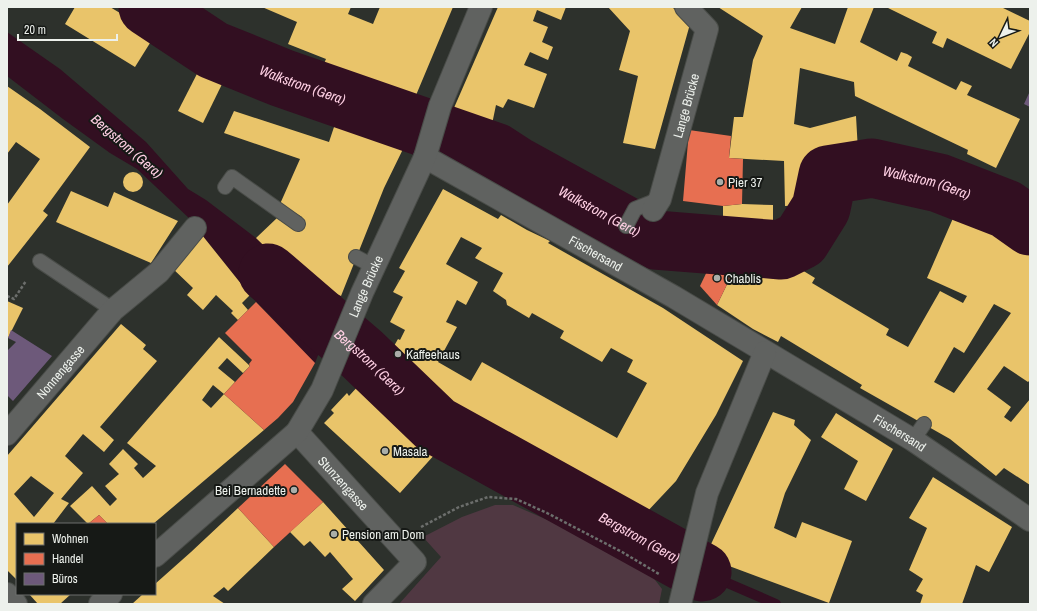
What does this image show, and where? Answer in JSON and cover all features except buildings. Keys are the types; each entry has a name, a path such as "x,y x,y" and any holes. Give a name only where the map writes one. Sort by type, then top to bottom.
{"street":[{"name":"Lange Brücke","path":"156,555 297,432 322,390 359,302 366,262 427,151 440,106 481,7"},
{"name":"Lange Brücke","path":"656,204 706,29 686,7"},
{"name":"Fischersand","path":"427,151 765,352 919,432 1030,520"},
{"name":"Nonnengasse","path":"7,434 113,310 159,272 195,228"},
{"path":"682,597 707,493 765,352"},
{"name":"Stunzengasse","path":"297,432 415,562 374,604"},
{"path":"7,594 16,604"},
{"path":"100,604 110,595"}],"lane":[{"path":"224,187 232,177 298,224"},
{"path":"626,226 635,209 656,204"},
{"path":"40,261 113,310"}],"path":[{"path":"395,540 460,507 488,497 516,499 547,513 622,552 682,597"}],"shaded area":[{"path":"495,505 513,505 550,521 652,576 662,589 659,604 399,604 441,557 423,537 462,517"}],"water":[{"path":"7,32 60,69 146,142 188,189 206,200 256,238 291,272 341,296 315,363 250,295 191,220 137,169 110,153 7,76"}],"waterway":[{"name":"Walkstrom (Gera)","path":"148,7 213,50 282,78 495,152 515,165 626,226 655,240 781,250 801,240 821,208 828,175 872,168 939,183 1006,209 1030,226"},
{"name":"Bergstrom (Gera)","path":"268,273 361,353 436,425 702,572"},
{"name":"Bergstrom (Gera)","path":"702,572 776,604"}],"place":[{"name":"Pier 37","path":"720,182"},
{"name":"Chablis","path":"717,278"},
{"name":"Kaffeehaus","path":"398,354"},
{"name":"Masala","path":"385,451"},
{"name":"Bei Bernadette","path":"294,490"},
{"name":"Pension am Dom","path":"334,534"}]}
